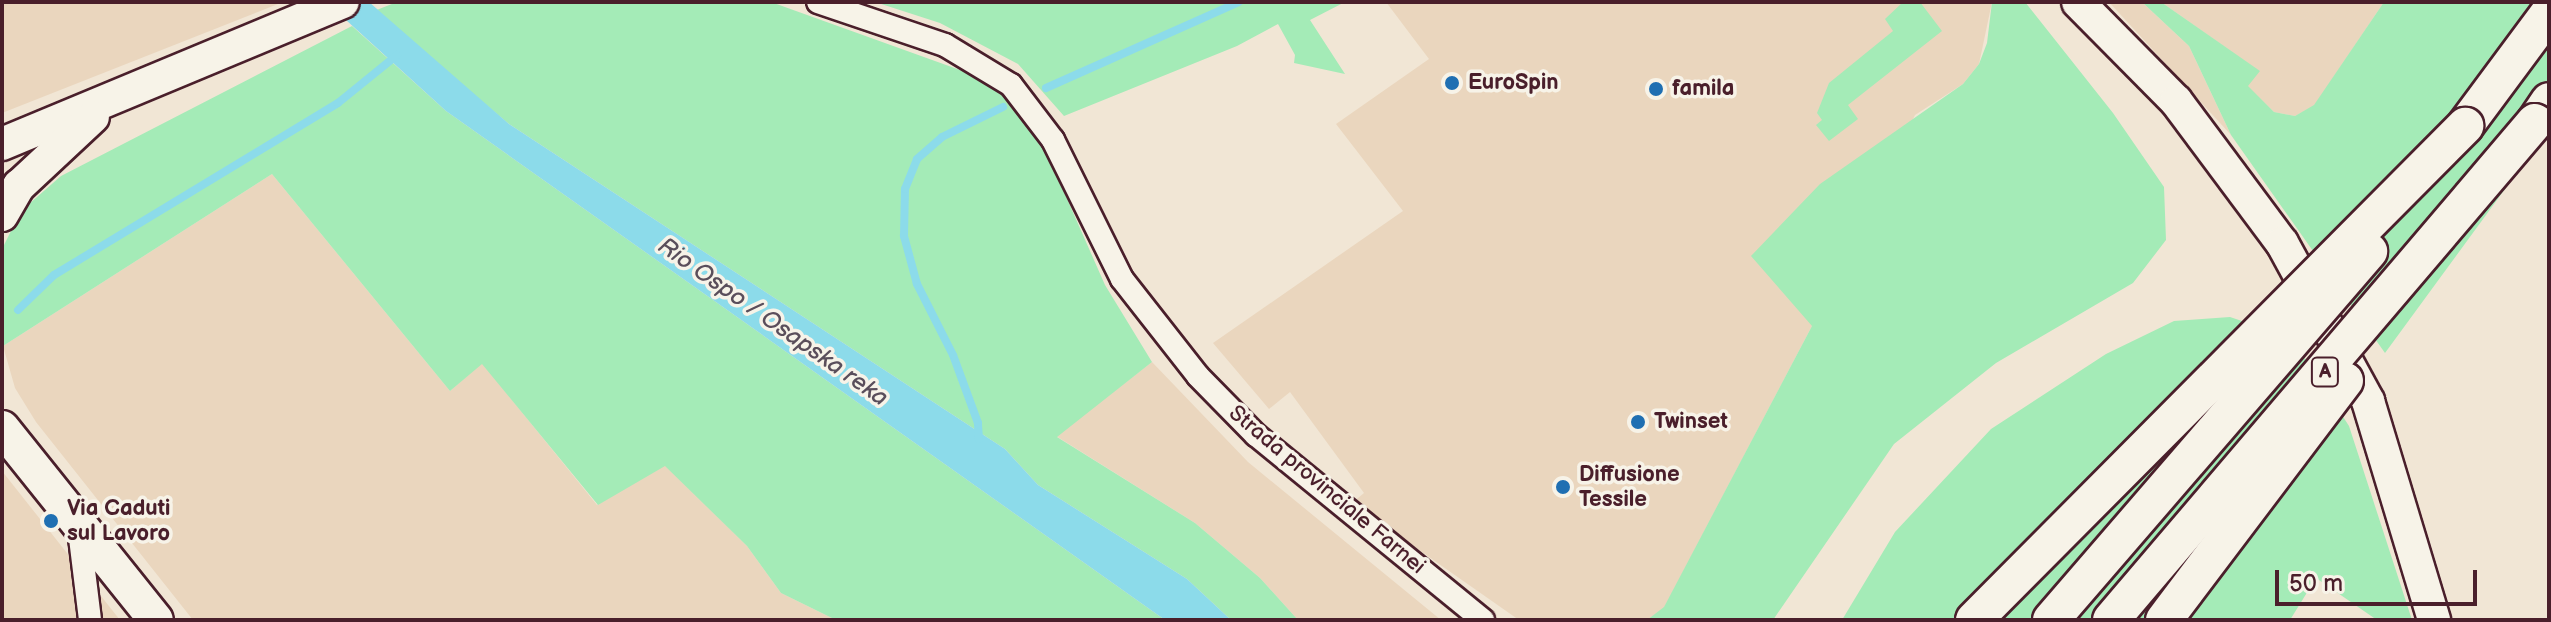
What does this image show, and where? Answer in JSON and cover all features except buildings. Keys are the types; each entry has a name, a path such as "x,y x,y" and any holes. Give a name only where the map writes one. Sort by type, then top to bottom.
{"highway":[{"name":"A","path":"2051,620 2354,269 2549,13"},
{"name":"A","path":"2111,620 2542,111"},
{"path":"2164,620 2231,539 2542,111"},
{"path":"1974,620 2465,126"}],"main road":[{"path":"2078,2 2176,101 2282,243 2368,401 2434,620"},
{"path":"2,144 334,6"},
{"path":"2,215 19,186 114,99"},
{"path":"2,401 12,440 156,620"}],"street":[{"name":"Strada provinciale Farnei","path":"818,2 945,45 1011,85 1053,140 1122,279 1198,376 1267,444 1483,620"},
{"path":"77,521 90,620"}],"shaded area":[{"path":"2,2 283,2 2,113"},
{"path":"1386,2 1992,2 1979,64 1963,84 1915,115 1812,326 1664,608 1647,620 1519,620 1352,503 1364,493 1290,392 1269,409 1213,343 1403,211 1336,124 1429,59"},
{"path":"2109,2 2142,2 2189,46 2231,135"},
{"path":"2161,2 2384,2 2314,106 2295,116 2274,112 2247,86 2259,71"},
{"path":"272,174 450,391 482,363 597,505 665,465 747,546 781,593 836,620 193,620 36,422 15,388 3,346"},
{"path":"1152,362 1248,462 1441,620 1298,620 1260,578 1195,523 1056,436"},
{"path":"2,471 120,620 2,620"}],"green space":[{"path":"397,2 771,2 985,79 1035,126 1105,285 1152,362 1057,437 1195,523 1260,578 1298,620 1231,620 1187,579 1038,485 1005,449 509,124 374,11"},
{"path":"875,2 1345,2 1310,20 1345,74 1294,63 1295,55 1278,24 1237,46 1064,116 1018,64 940,23"},
{"path":"1903,2 1920,2 1942,31 1848,105 1858,119 1829,141 1816,125 1822,120 1817,113 1829,83 1893,31 1885,19"},
{"path":"1992,2 2025,2 2113,113 2164,187 2166,240 2133,283 1996,363 1894,444 1773,620 1647,620 1664,607 1812,326 1751,256 1820,184 1963,84 1979,64 1987,43"},
{"path":"2142,2 2161,2 2260,71 2248,86 2274,112 2295,116 2314,105 2384,2 2549,2 2549,129 2385,353 2231,135 2189,46"},
{"path":"352,26 446,111 1165,620 836,620 781,593 747,546 665,466 598,505 482,364 450,391 272,174 3,346 2,249 21,211 61,176"},
{"path":"2230,317 2281,334 2306,360 2349,426 2412,620 2377,620 2316,578 2290,620 1842,620 1895,532 1991,429 2106,354 2174,321"}],"water":[{"name":"Rio Ospo / Osapska reka","path":"333,2 369,2 509,124 1005,449 1038,485 1187,579 1231,620 1165,620 446,111 346,20"}],"waterway":[{"path":"1046,88 1239,2"},
{"path":"18,310 54,275 338,103 397,55"},
{"path":"979,439 978,423 953,355 917,284 904,236 905,189 917,159 942,137 1003,107"}],"place":[{"name":"EuroSpin","path":"1452,83"},
{"name":"famila","path":"1656,89"},
{"name":"Twinset","path":"1638,422"},
{"name":"Diffusione Tessile","path":"1563,487"},
{"name":"Via Caduti sul Lavoro","path":"51,521"}]}
